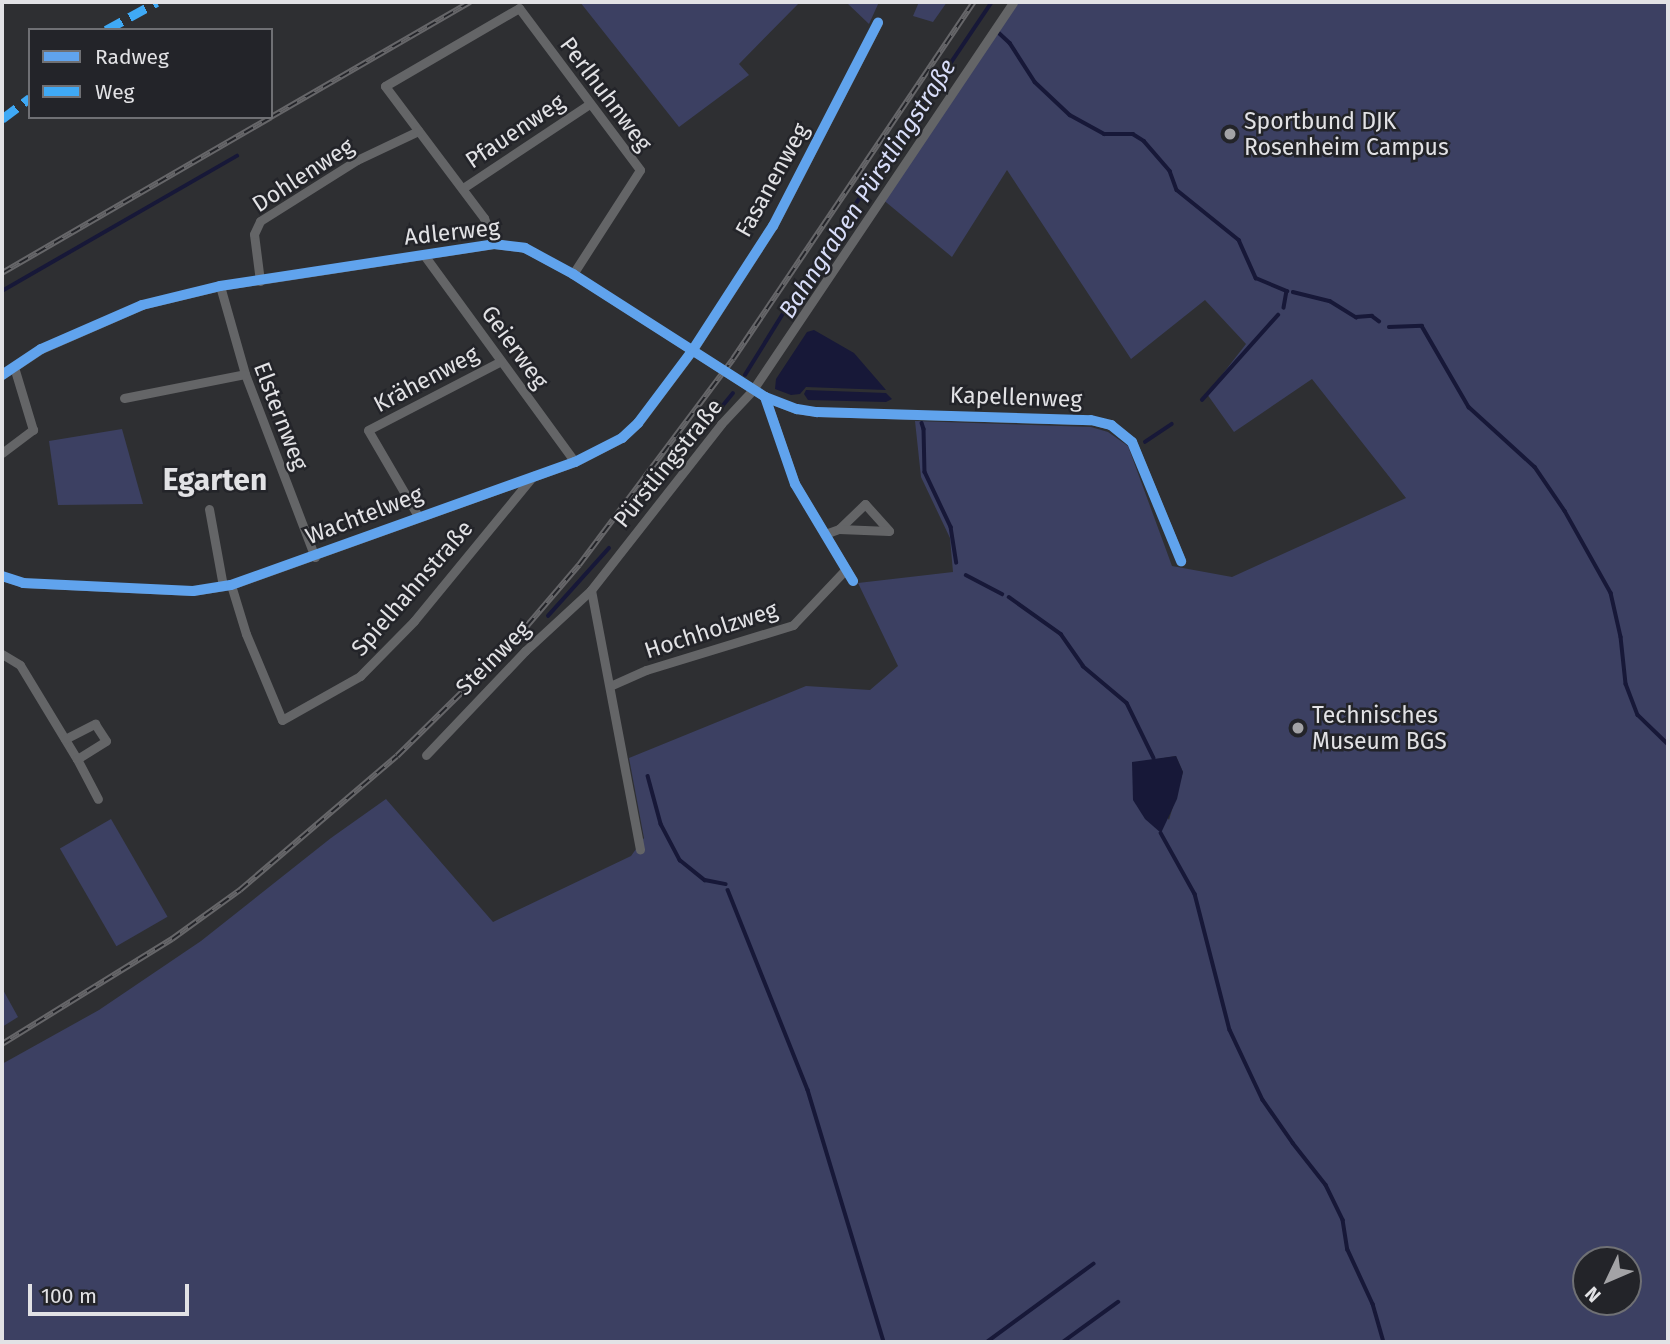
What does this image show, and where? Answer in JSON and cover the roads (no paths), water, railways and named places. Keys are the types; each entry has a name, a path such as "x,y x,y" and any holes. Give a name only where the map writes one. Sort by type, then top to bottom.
{"street":[{"name":"Pürstlingstraße","path":"591,590 721,424 752,391 1013,2"},
{"name":"Perlhuhnweg","path":"418,131 385,86 519,8 588,105 640,170 573,274"},
{"name":"Fasanenweg","path":"692,351 773,226 878,23"},
{"name":"Pfauenweg","path":"463,188 588,105"},
{"path":"418,131 484,218 494,244"},
{"name":"Dohlenweg","path":"260,281 254,234 260,221 357,160 418,131"},
{"name":"Adlerweg","path":"2,375 74,333 142,305 220,286 494,244 525,248 573,274 765,397"},
{"name":"Geierweg","path":"424,255 575,462"},
{"name":"Elsternweg","path":"220,286 245,374 315,557"},
{"name":"Wachtelweg","path":"2,576 23,583 193,591 227,586 315,557 418,516 575,462 606,448 631,430 692,351"},
{"name":"Krähenweg","path":"418,516 368,430 501,361"},
{"path":"2,453 33,430 13,367"},
{"path":"124,398 245,374"},
{"path":"765,397 795,484 853,581"},
{"name":"Kapellenweg","path":"765,397 797,409 831,413 1091,420 1111,425 1132,442 1181,561"},
{"name":"Spielhahnstraße","path":"227,586 282,720 360,676 414,621 534,475"},
{"path":"825,534 839,529 889,531 866,504 839,529"},
{"path":"209,509 227,586"},
{"name":"Hochholzweg","path":"610,686 646,670 793,625 846,569"},
{"path":"591,590 640,849"},
{"name":"Steinweg","path":"426,755 525,651 591,590"},
{"path":"2,654 20,665 78,759 98,799"},
{"path":"65,739 95,724 106,741 78,759"}],"waterway":[{"name":"Bahngraben Pürstlingstraße","path":"745,375 799,288 992,2"},
{"path":"996,30 1010,43 1035,82 1070,115 1104,134 1133,134 1144,141 1170,171 1177,190 1239,240 1256,278 1287,291 1284,308"},
{"path":"2,291 237,156"},
{"path":"1293,292 1330,301 1356,317 1372,316 1379,321"},
{"path":"1202,400 1278,315"},
{"path":"1389,327 1422,326 1469,407 1535,467 1565,511 1611,593 1621,637 1626,684 1638,715 1668,744"},
{"name":"Bahngraben Pürstlingstraße","path":"667,474 733,393"},
{"path":"922,423 925,472 951,527 957,563"},
{"path":"1145,442 1172,424"},
{"path":"548,616 609,548"},
{"path":"966,575 1002,594"},
{"path":"1009,597 1061,634 1083,666 1127,703 1154,758"},
{"path":"648,776 661,824 680,860 705,880 726,884"},
{"path":"1161,833 1195,894 1230,1030 1263,1100 1326,1185 1343,1220 1348,1250 1373,1304 1384,1342"},
{"path":"728,890 808,1090 884,1342"},
{"path":"987,1342 1093,1264"},
{"path":"1063,1342 1118,1302"}],"railway":[{"path":"273,116 470,2"},
{"path":"2,1044 172,939 240,890 397,756 514,641 579,565 733,359 974,2"},
{"path":"2,273 268,119"}],"place":[{"name":"Sportbund DJK Rosenheim Campus","path":"1230,134"},
{"name":"Technisches Museum BGS","path":"1298,728"}],"district":[{"name":"Egarten","path":"215,480"}]}
